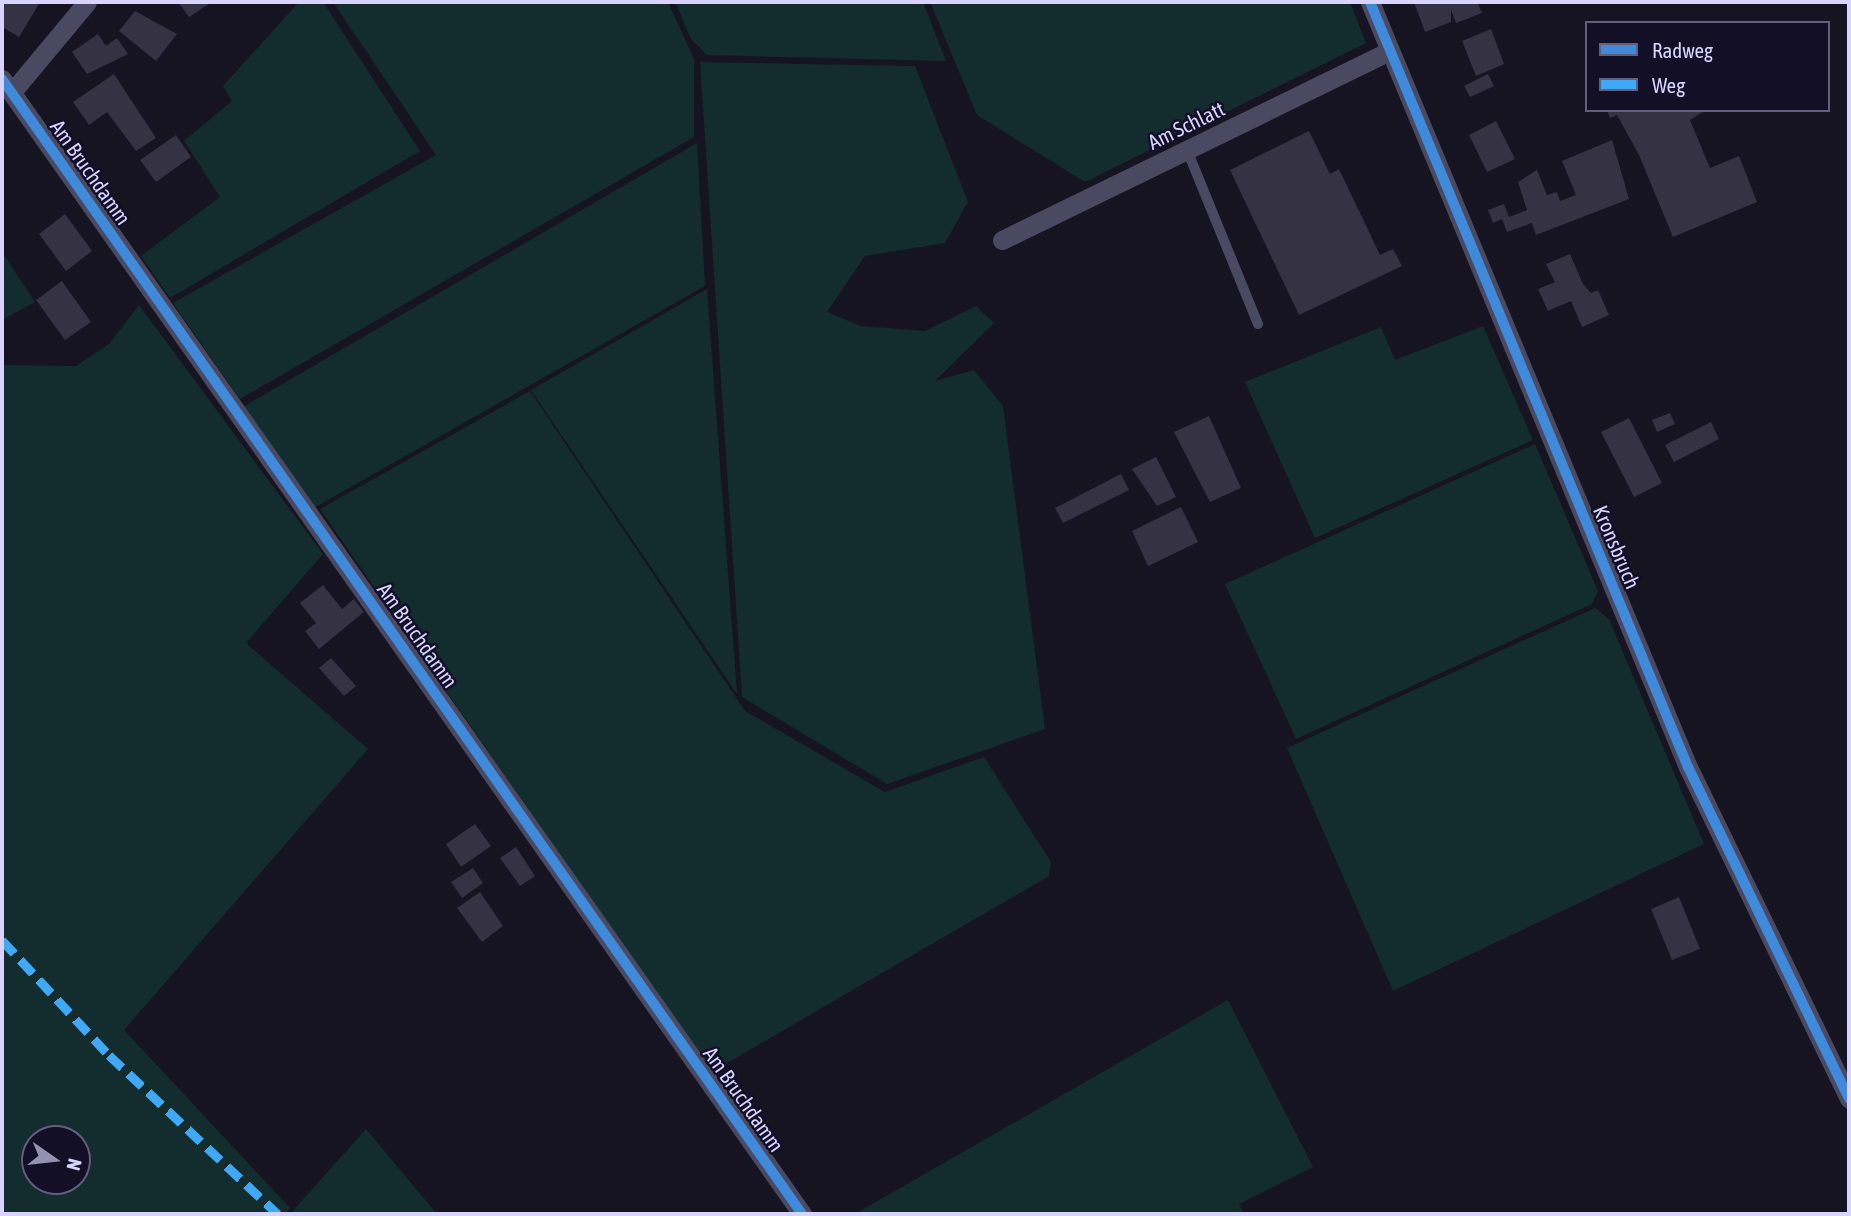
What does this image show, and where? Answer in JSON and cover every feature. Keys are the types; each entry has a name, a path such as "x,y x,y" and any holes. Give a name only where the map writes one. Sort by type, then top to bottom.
{"street":[{"path":"7,85 87,2"},
{"name":"Kronsbruch","path":"1370,2 1688,767 1849,1099"},
{"name":"Am Schlatt","path":"1002,240 1389,51"},
{"name":"Am Bruchdamm","path":"7,85 802,1214"}],"lane":[{"path":"1186,150 1258,324"}],"green space":[{"path":"299,2 323,2 420,151 170,298 141,256 220,197 184,141 232,101 223,86"},
{"path":"333,2 668,2 694,59 694,137 240,399 173,303 436,155"},
{"path":"675,2 923,2 946,61 707,55 691,39"},
{"path":"930,2 1350,2 1366,43 1085,182 977,115"},
{"path":"700,62 915,66 968,202 945,243 865,256 827,312 861,326 925,331 976,306 994,323 935,381 974,370 1003,406 1045,729 887,784 742,697"},
{"path":"697,143 705,286 312,509 243,407"},
{"path":"2,252 35,302 2,320"},
{"path":"707,289 737,694 531,390"},
{"path":"139,305 323,554 246,643 368,749 124,1030 290,1208 285,1214 2,1214 2,365 76,366 109,344"},
{"path":"1483,326 1533,440 1315,538 1245,382 1381,327 1395,360"},
{"path":"530,391 745,711 885,792 984,757 1051,862 1049,876 715,1070 706,1065 320,509"},
{"path":"1535,444 1598,591 1592,604 1296,739 1225,584"},
{"path":"1595,608 1609,619 1704,844 1393,991 1287,748"},
{"path":"1228,1000 1313,1167 1239,1204 1244,1214 855,1214"},
{"path":"366,1129 437,1214 290,1214"}],"building":[{"path":"2,2 40,2 19,37 2,27"},
{"path":"178,2 212,2 189,17"},
{"path":"1414,2 1477,2 1482,13 1456,23 1451,10 1451,22 1425,32"},
{"path":"135,11 177,34 156,61 119,31"},
{"path":"1491,29 1504,64 1476,76 1462,41"},
{"path":"98,34 106,46 117,38 128,54 87,74 72,52"},
{"path":"114,74 156,138 136,151 107,112 89,125 73,102"},
{"path":"1488,74 1494,86 1470,97 1464,86"},
{"path":"1608,112 1703,112 1690,120 1710,168 1739,156 1757,202 1673,237 1639,155 1617,115 1610,118"},
{"path":"1496,121 1515,159 1487,172 1469,135"},
{"path":"1309,131 1330,174 1339,169 1380,255 1393,249 1402,266 1299,315 1230,170"},
{"path":"176,135 191,157 156,182 140,160"},
{"path":"1612,140 1629,199 1536,235 1532,223 1507,232 1502,219 1493,223 1488,210 1504,204 1509,217 1527,210 1518,182 1537,170 1547,195 1557,192 1560,201 1576,195 1562,161"},
{"path":"65,214 92,251 66,271 39,234"},
{"path":"1570,254 1583,284 1591,293 1598,290 1609,315 1582,327 1571,301 1548,311 1538,289 1555,282 1546,264"},
{"path":"62,281 91,322 65,340 36,300"},
{"path":"1670,413 1675,424 1657,432 1652,420"},
{"path":"1209,416 1241,488 1210,502 1174,432"},
{"path":"1629,418 1662,483 1634,497 1601,432"},
{"path":"1711,422 1719,439 1674,462 1665,445"},
{"path":"1156,457 1176,497 1157,506 1132,469"},
{"path":"1121,474 1129,490 1063,523 1055,508"},
{"path":"1181,507 1198,542 1148,566 1132,531"},
{"path":"323,585 342,609 354,599 364,612 319,649 305,631 316,623 300,603"},
{"path":"331,658 356,686 344,696 319,668"},
{"path":"475,824 491,846 461,867 446,844"},
{"path":"516,847 535,876 520,886 500,858"},
{"path":"473,868 483,883 462,898 451,882"},
{"path":"480,892 503,926 482,942 457,908"},
{"path":"1679,897 1700,949 1672,960 1651,909"}],"marked path":[{"path":"2,940 109,1055 278,1214"}],"cycle path":[{"path":"1370,2 1688,767 1849,1099"},
{"path":"2,79 802,1214"}]}
